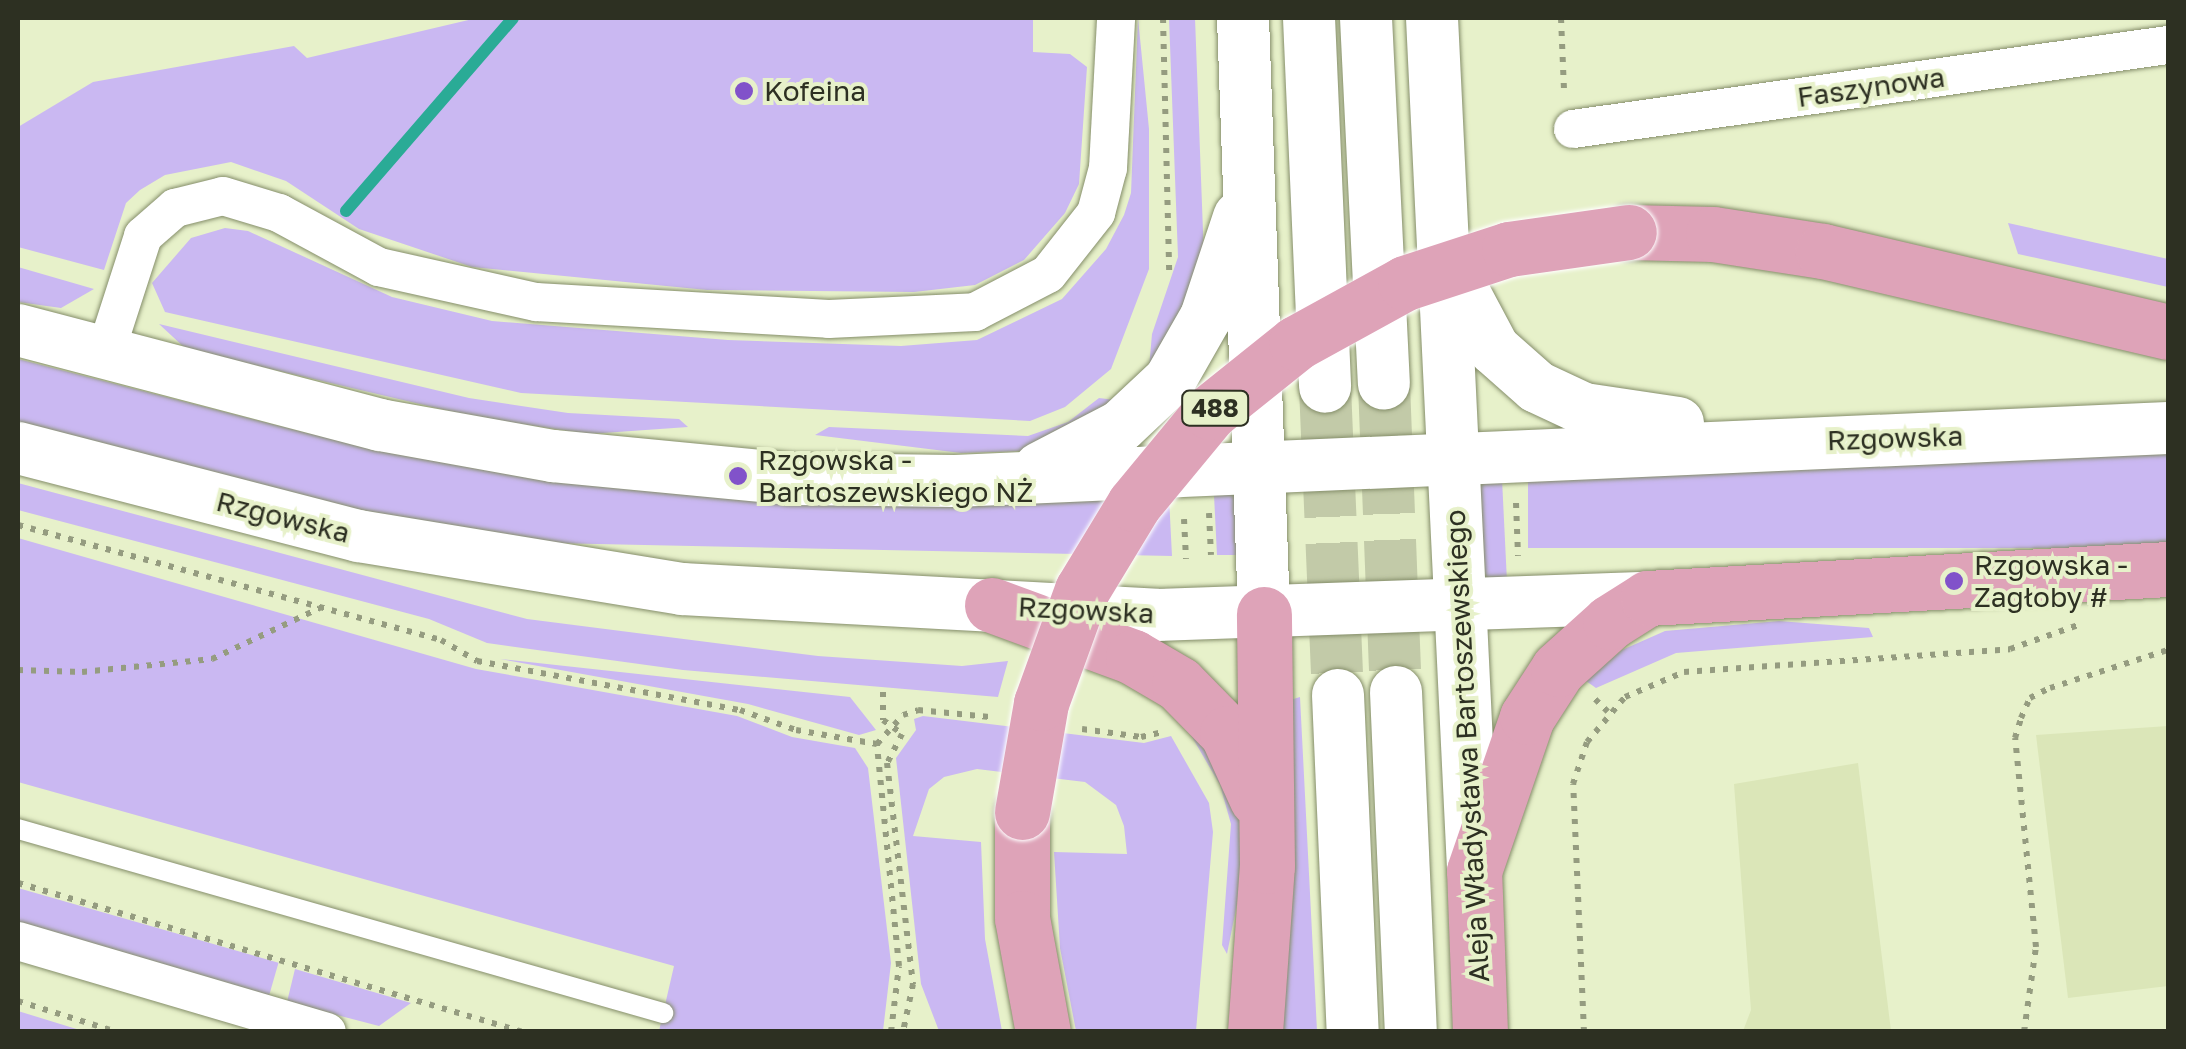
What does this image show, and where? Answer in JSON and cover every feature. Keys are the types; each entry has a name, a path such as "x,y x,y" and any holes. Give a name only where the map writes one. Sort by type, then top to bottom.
{"main road":[{"path":"1242,18 1264,614 1266,836 1255,1032"},
{"path":"1308,18 1325,387"},
{"path":"1366,18 1384,384"},
{"name":"Aleja Władysława Bartoszewskiego","path":"1432,18 1480,1032"},
{"path":"1010,479 1077,454 1163,388 1206,316 1250,182"},
{"name":"488","path":"1044,1032 1022,918 1022,812 1041,703 1082,590 1134,504 1210,412 1296,343 1405,283 1508,248 1629,232 1714,234 1823,251 2168,332"},
{"path":"1446,255 1494,349 1549,394 1604,414 1674,422 1752,443"},
{"name":"Rzgowska","path":"18,330 380,425 553,456 791,479 1010,479 1752,443 2168,428"},
{"name":"Rzgowska","path":"18,448 252,510 469,557 682,589 1117,615 1264,614 1648,598 2168,569"},
{"path":"1474,872 1536,701 1573,653 1648,598"},
{"path":"992,605 1133,657 1191,693 1239,752 1266,836"},
{"path":"1396,692 1411,1032"},
{"path":"1338,695 1353,1032"}],"street":[{"path":"105,354 143,236 175,208 223,196 279,212 379,267 536,302 828,318 975,312 1048,274 1096,213 1108,168 1116,18"},
{"name":"Faszynowa","path":"1573,128 2168,45"},
{"path":"18,941 327,1032"}],"lane":[{"path":"18,829 663,1014"}],"path":[{"path":"1163,18 1172,226 1168,276"},
{"path":"1561,18 1573,128"},
{"path":"1516,496 1518,565"},
{"path":"1209,508 1212,558"},
{"path":"1184,510 1186,558"},
{"path":"18,524 441,640 477,660 740,710 796,730 877,744 899,966 891,1032"},
{"path":"18,670 82,672 212,659 322,608"},
{"path":"1584,1032 1573,784 1587,742 1624,697 1684,672 2010,650 2090,623"},
{"path":"2024,1032 2036,947 2015,738 2022,718 2030,698 2050,688 2168,650"},
{"path":"882,692 883,720 902,734 887,764 914,984 902,1032"},
{"path":"18,883 522,1032"},
{"path":"18,1001 114,1031"}],"shaded area":[{"path":"477,18 1033,18 1033,52 1070,54 1087,67 1079,184 1065,213 1024,260 975,285 914,292 707,290 472,267 359,229 286,181 231,162 165,175 140,190 126,203 104,270 18,247 18,127 93,82 294,46 307,58"},
{"path":"1138,18 1149,129 1149,269 1111,369 1065,407 1030,421 521,393 165,312 152,283 191,238 225,228 248,231 392,297 492,321 728,340 901,346 977,340 1062,299 1106,249 1124,215 1131,193"},
{"path":"1169,18 1195,18 1204,258 1201,278 1149,368 1152,334 1178,257"},
{"path":"2008,223 2168,259 2168,287 2018,254"},
{"path":"18,267 94,289 61,308 18,302"},
{"path":"159,324 469,398 568,413 679,419 688,427 589,434 475,417 186,349"},
{"path":"18,359 311,434 1169,497 1172,556 549,543 321,503 18,422"},
{"path":"1099,398 1115,400 1023,451 961,453 815,435 829,427 1028,436 1068,422"},
{"path":"1528,449 2168,449 2168,548 1528,548"},
{"path":"1502,479 1507,582 1486,583 1477,482"},
{"path":"18,483 527,619 818,656 962,666 1008,661 998,697 683,670 487,643 429,619 18,510"},
{"path":"1237,494 1237,555 1217,555 1214,495"},
{"path":"18,538 476,669 737,716 792,737 855,748 868,768 891,963 883,1031 659,1031 674,966 18,782"},
{"path":"1779,621 1869,628 1873,637 1676,653 1596,688 1586,681 1622,650 1665,631"},
{"path":"500,659 850,697 876,730 859,735 748,704"},
{"path":"1300,697 1317,1031 1278,1032 1292,911 1285,714 1290,700"},
{"path":"923,716 1144,743 1171,736 1209,803 1213,832 1196,1031 1076,1031 1060,948 1054,852 1127,854 1124,826 1116,805 1085,782 977,769 944,777 929,789 913,836 981,842 985,939 1002,1031 939,1031 921,984 896,758 916,730 914,719"},
{"path":"1192,718 1240,806 1240,889 1227,954 1222,945 1231,824 1220,785 1185,725"},
{"path":"2168,726 2168,986 2068,998 2036,735"},
{"path":"1858,763 1891,1031 1743,1031 1751,1010 1734,784"},
{"path":"18,888 279,963 269,997 18,925"},
{"path":"295,969 411,1003 379,1026 287,1002"},
{"path":"18,1011 83,1031 18,1031"}],"waterway":[{"path":"346,211 513,18"}],"tunnel":[{"path":"1384,384 1396,692"},
{"path":"1325,387 1338,695"}],"place":[{"name":"Kofeina","path":"744,91"},
{"name":"Rzgowska - Bartoszewskiego NŻ","path":"738,476"},
{"name":"Rzgowska - Zagłoby #","path":"1954,581"}]}
